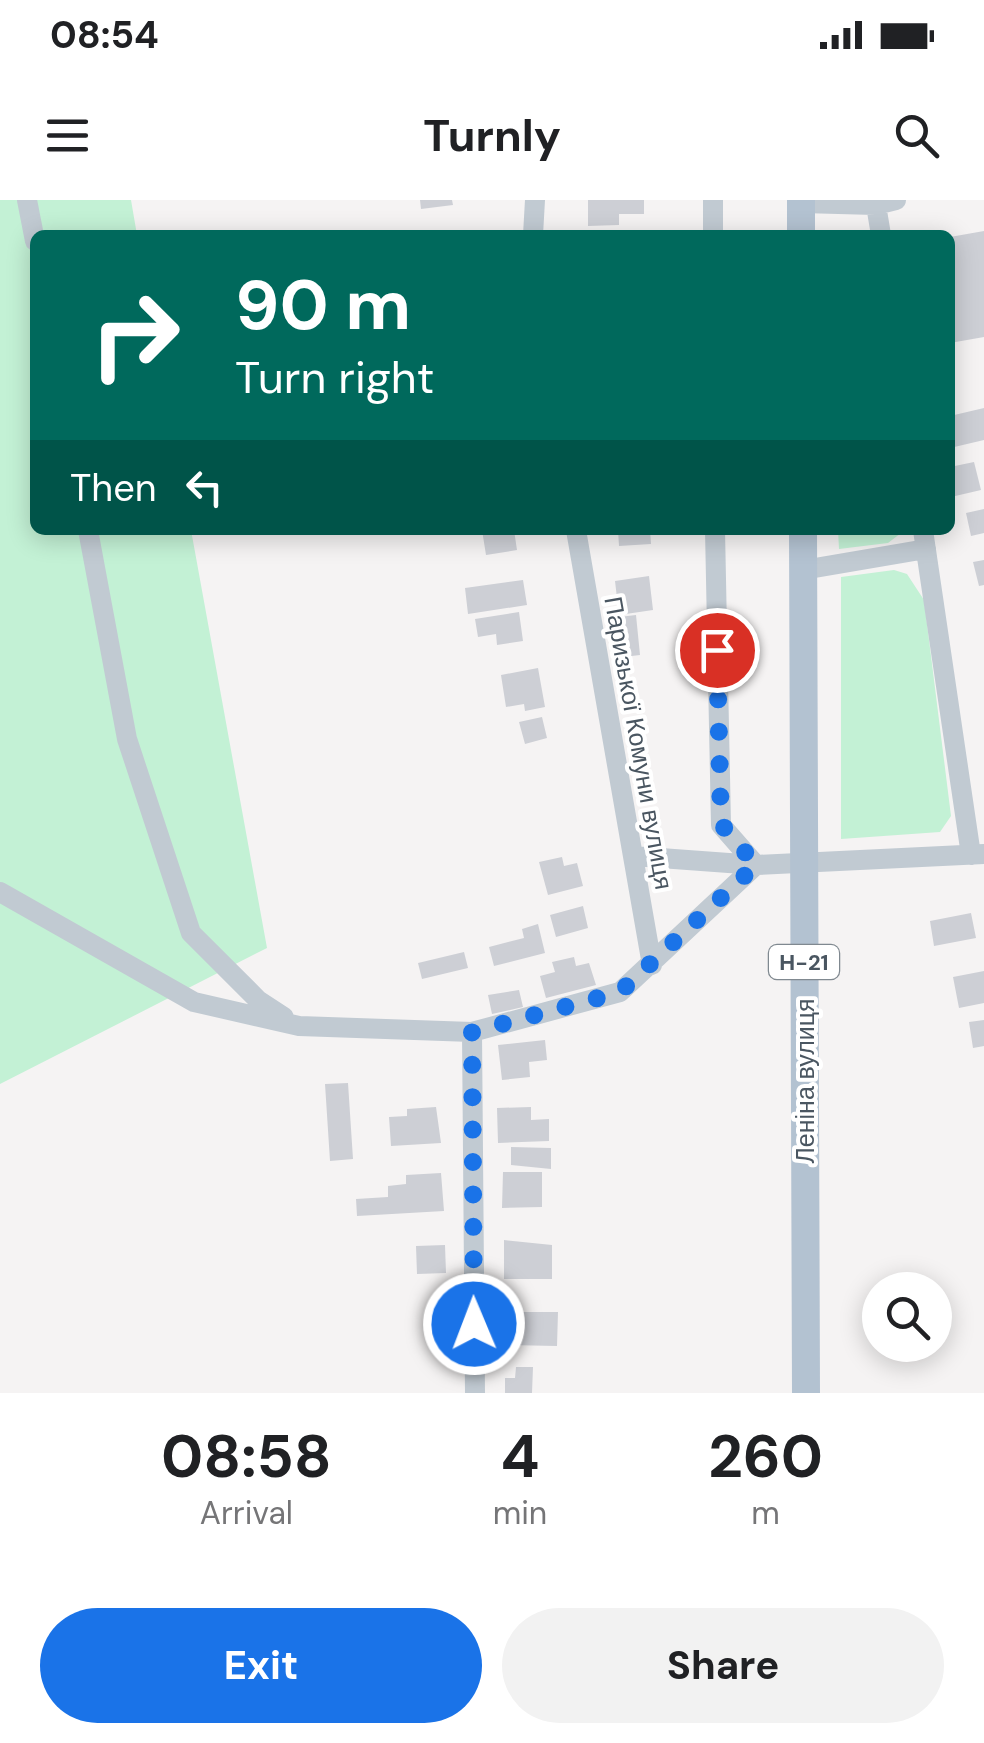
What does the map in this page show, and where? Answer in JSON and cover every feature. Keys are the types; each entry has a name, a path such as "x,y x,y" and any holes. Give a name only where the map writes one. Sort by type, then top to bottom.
{"main road":[{"path":"801,202 801,230"},
{"name":"Леніна вулиця","path":"803,535 806,1393"}],"street":[{"path":"28,200 33,230"},
{"path":"533,230 535,200"},
{"path":"713,200 713,230"},
{"path":"801,202 886,203 881,230"},
{"path":"89,535 127,739 191,933 258,1000 299,1026"},
{"name":"Паризької Комуни вулиця","path":"577,535 652,965"},
{"path":"715,535 721,824 756,865"},
{"path":"633,856 756,865 978,854 924,540 803,570"},
{"path":"0,892 194,1002 299,1026 472,1032 620,992 756,865"},
{"path":"472,1032 475,1393"}],"green space":[{"path":"0,200 131,200 136,230 30,230 30,535 192,535 267,948 0,1084"},
{"path":"838,535 898,535 888,543 839,549"},
{"path":"894,570 907,574 924,600 951,816 940,832 841,839 841,577"}],"building":[{"path":"420,200 452,200 453,205 421,209"},
{"path":"588,200 644,200 644,214 619,214 619,225 588,226"},
{"path":"984,231 984,337 955,342 955,236"},
{"path":"984,408 984,440 955,447 955,415"},
{"path":"974,462 981,490 955,496 955,466"},
{"path":"984,509 984,533 971,536 966,513"},
{"path":"483,535 515,535 517,550 486,555"},
{"path":"618,535 650,535 651,544 619,546"},
{"path":"984,560 984,585 979,586 973,562"},
{"path":"649,576 653,610 619,615 615,581"},
{"path":"523,580 527,605 468,614 465,588"},
{"path":"519,612 523,641 497,645 496,634 478,637 475,619"},
{"path":"636,615 640,655 623,657 619,617"},
{"path":"538,668 545,707 525,711 524,704 506,707 501,675"},
{"path":"542,717 547,738 525,744 519,722"},
{"path":"562,857 564,866 577,863 583,886 548,895 539,862"},
{"path":"583,906 588,928 556,937 550,915"},
{"path":"971,913 976,938 934,946 930,921"},
{"path":"538,924 545,953 494,966 489,947 524,938 522,929"},
{"path":"464,952 468,968 422,979 418,963"},
{"path":"574,957 576,966 589,963 596,985 546,998 540,976 555,972 552,962"},
{"path":"984,971 984,1003 959,1008 953,977"},
{"path":"519,990 523,1007 492,1014 488,995"},
{"path":"984,1020 984,1046 973,1048 969,1022"},
{"path":"545,1040 547,1060 529,1062 530,1077 502,1080 498,1045"},
{"path":"348,1083 353,1159 330,1161 325,1084"},
{"path":"436,1107 441,1143 391,1146 389,1117 407,1116 407,1109"},
{"path":"531,1107 531,1120 549,1119 549,1141 498,1143 497,1108"},
{"path":"511,1147 551,1148 551,1169 511,1165"},
{"path":"503,1172 542,1172 542,1207 502,1208"},
{"path":"441,1173 444,1211 357,1216 356,1199 388,1197 388,1186 406,1184 406,1175"},
{"path":"504,1240 552,1245 552,1279 504,1279"},
{"path":"445,1245 446,1273 417,1274 416,1246"},
{"path":"504,1312 558,1312 557,1346 504,1345"},
{"path":"516,1367 533,1367 532,1393 505,1393 505,1378 515,1378"}],"route":[{"path":"474,1324 472,1032 620,992 756,865 721,824 717,650"}]}
